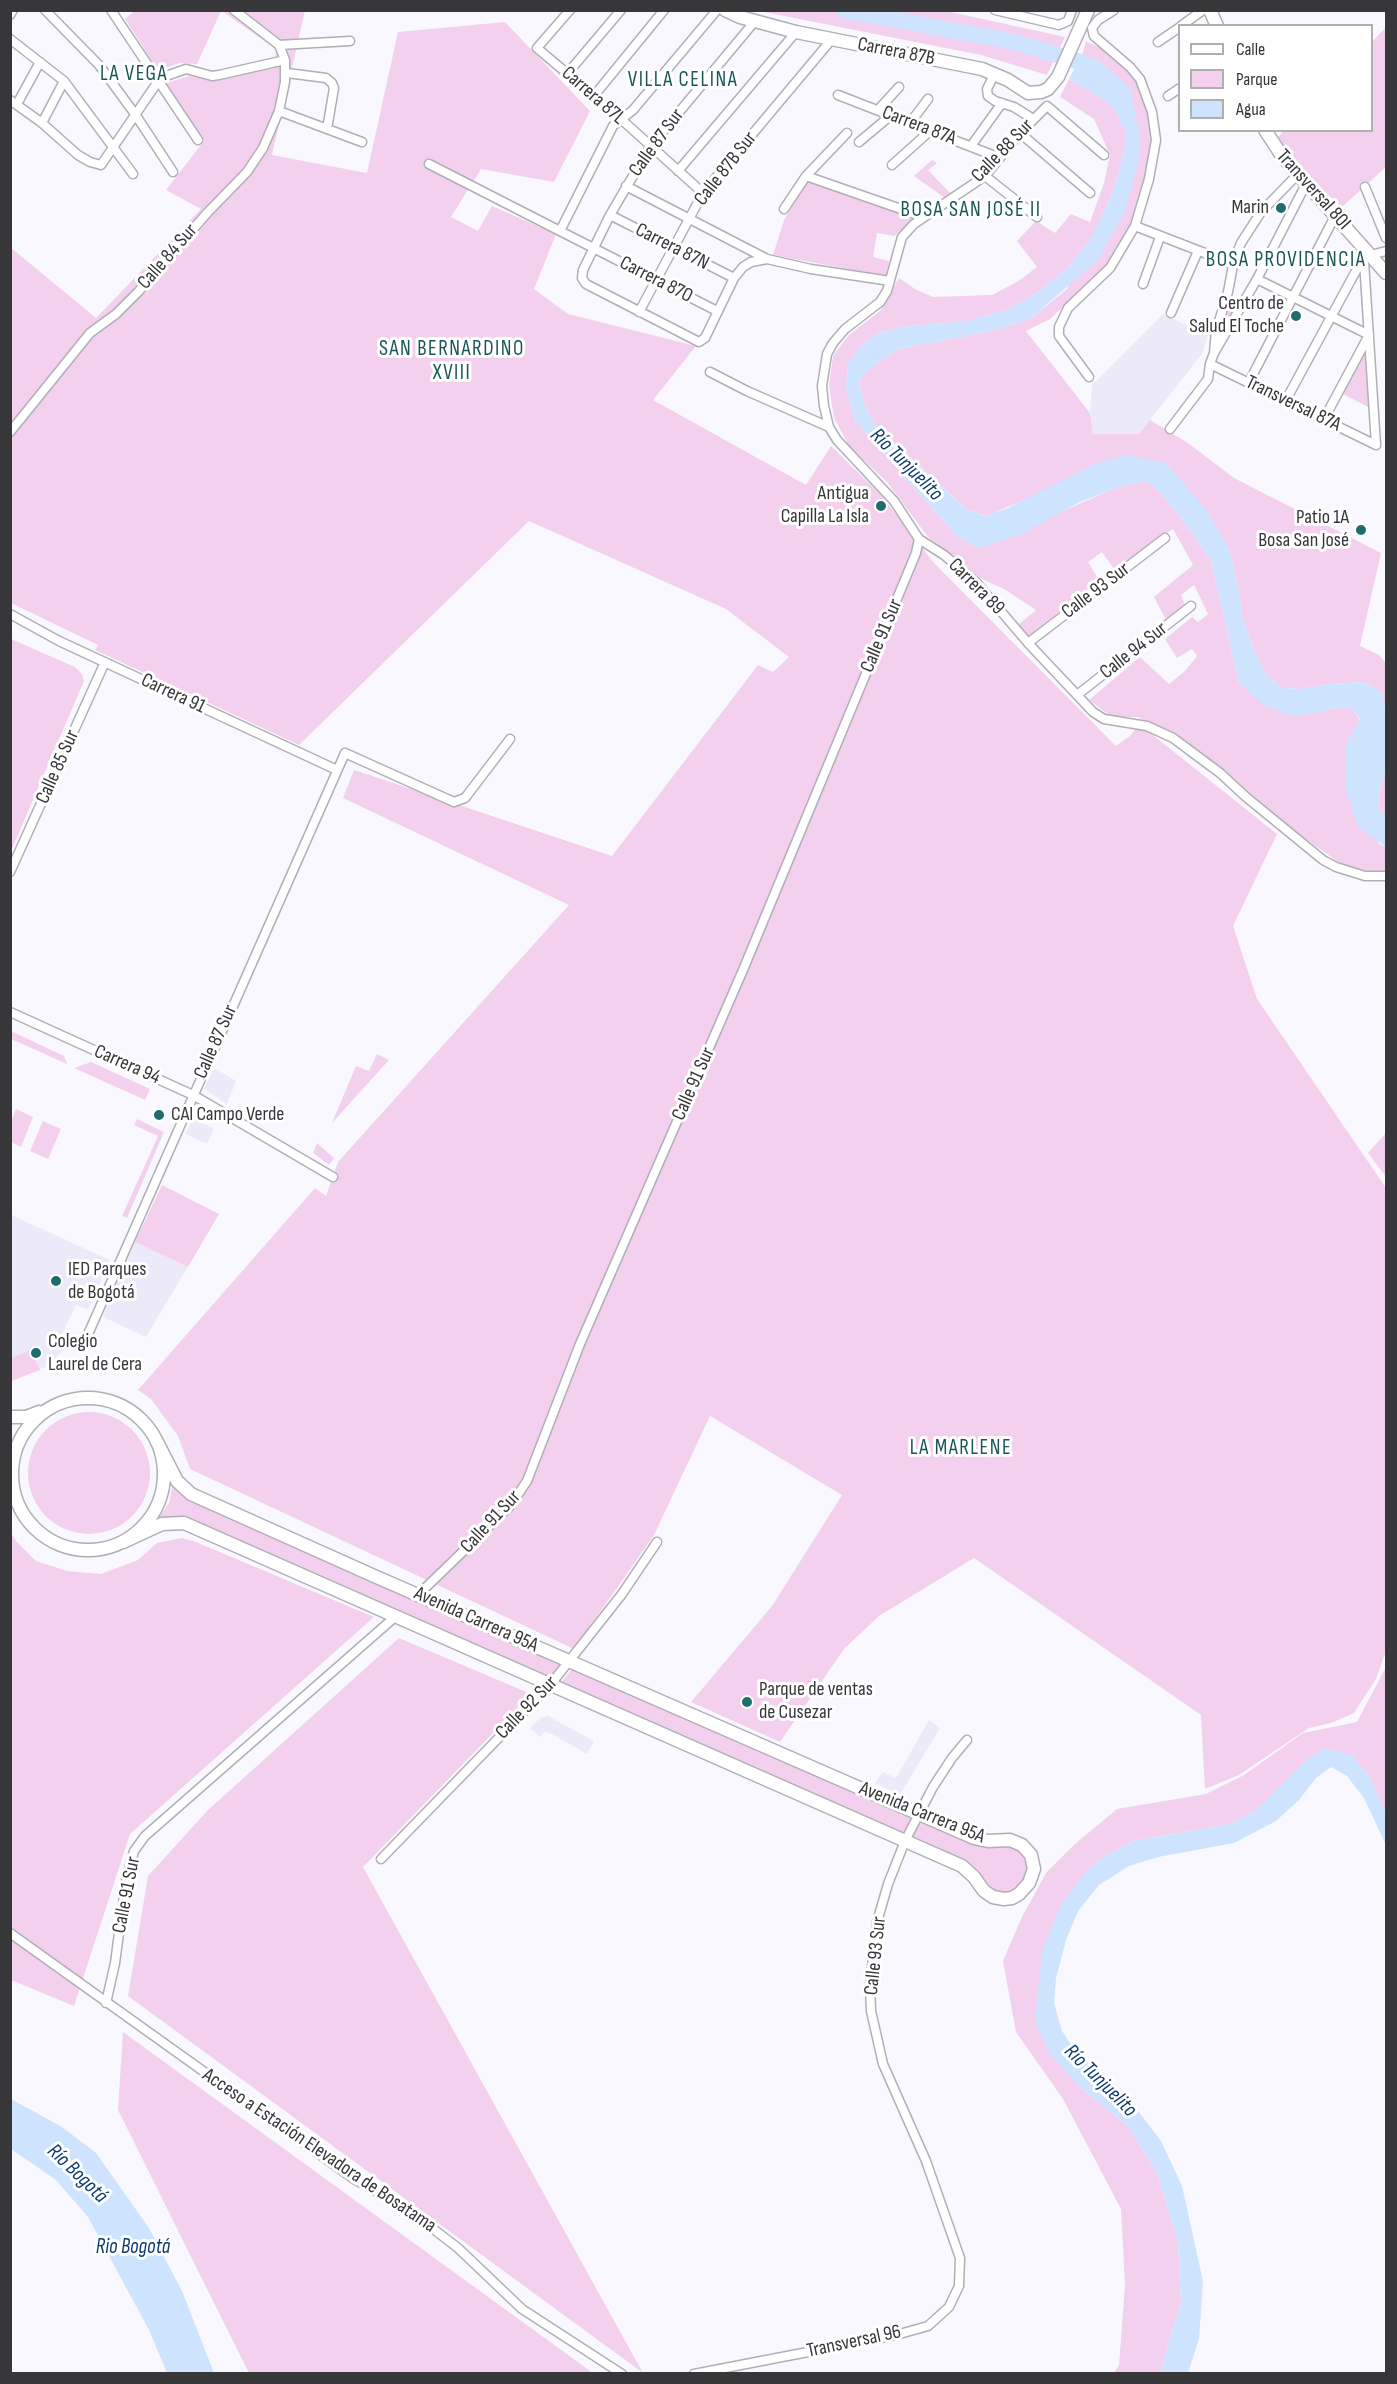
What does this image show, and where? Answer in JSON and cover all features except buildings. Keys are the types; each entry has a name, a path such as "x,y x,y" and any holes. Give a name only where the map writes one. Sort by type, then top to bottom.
{"main road":[{"name":"Carrera 87B","path":"725,10 796,32 982,69 1028,93 1047,89 1058,77 1088,10"},
{"path":"1210,10 1216,24"},
{"name":"Transversal 80I","path":"1267,132 1277,151 1386,273"},
{"path":"10,1417 26,1417 54,1406 83,1398 112,1402 138,1416 156,1440 164,1468 161,1498 146,1524 123,1542 94,1550 79,1549 51,1540 39,1531 21,1508 12,1477 13,1464 22,1436 31,1424 54,1406"},
{"name":"Avenida Carrera 95A","path":"123,1542 162,1524 184,1523 962,1866 984,1891 993,1897 1004,1899 1019,1894 1029,1882 1034,1869 1031,1856 1022,1845 1010,1840 988,1841 974,1838 191,1494 177,1481 156,1440"}],"street":[{"path":"10,15 13,10"},
{"path":"45,10 99,65 173,172"},
{"path":"111,10 198,140"},
{"path":"234,10 279,45 350,41"},
{"name":"Carrera 87L","path":"570,10 537,48 703,193"},
{"path":"567,74 621,10"},
{"path":"593,97 664,10"},
{"path":"560,231 613,126 633,110 717,10"},
{"path":"995,10 1059,25 1068,21 1071,10"},
{"path":"1089,377 1059,336 1059,327 1065,314 1110,268 1135,226 1155,155 1155,126 1140,79 1130,67 1094,36 1092,28 1098,20 1114,10"},
{"path":"1183,24 1203,10"},
{"name":"Calle 87 Sur","path":"639,312 586,284 582,278 583,270 609,215 650,147 755,21"},
{"path":"1158,42 1178,27"},
{"path":"678,171 796,32"},
{"path":"10,39 64,81 133,174"},
{"name":"Calle 87B Sur","path":"639,312 703,193 832,39"},
{"name":"Calle 84 Sur","path":"10,432 90,333 116,314 138,292 208,212 247,172 263,148 279,111 286,73 285,60 279,45"},
{"path":"40,62 14,102 78,155 101,165 159,80 186,69 212,76 285,60"},
{"path":"286,73 326,78 332,83 334,88 327,129"},
{"path":"995,74 987,89 988,96 1014,106 1033,119"},
{"path":"42,123 64,81"},
{"path":"878,110 899,87"},
{"path":"1168,96 1178,89"},
{"name":"Carrera 87A","path":"838,95 1000,158"},
{"path":"910,123 928,99"},
{"path":"971,146 1002,103"},
{"name":"Calle 88 Sur","path":"829,427 822,386 827,354 845,329 880,302 887,291 902,237 924,217 985,176 1020,133 1047,106 1104,155"},
{"path":"279,111 362,142"},
{"path":"859,142 890,116"},
{"path":"892,165 930,131"},
{"path":"784,210 806,176 847,133"},
{"path":"1020,133 1090,193"},
{"name":"Carrera 87O","path":"429,164 717,311"},
{"path":"806,176 924,217"},
{"path":"985,176 1037,217"},
{"path":"1214,353 1216,331 1228,292 1233,264 1251,226 1274,197 1302,179"},
{"path":"1170,429 1208,380 1214,353 1257,279 1302,179"},
{"path":"626,186 767,259 811,269 890,281"},
{"path":"1365,187 1386,238"},
{"name":"Carrera 87N","path":"609,215 734,278"},
{"path":"1249,382 1335,216"},
{"path":"1135,226 1233,264"},
{"path":"1143,284 1160,237"},
{"path":"1171,313 1198,251"},
{"path":"1366,252 1386,251"},
{"path":"1286,400 1366,252"},
{"path":"1324,419 1369,335 1366,252"},
{"path":"639,312 699,342 705,338 734,278 743,267 751,262 767,259"},
{"path":"1257,279 1369,335"},
{"name":"Transversal 87A","path":"1210,364 1376,446 1369,335"},
{"path":"710,372 829,427"},
{"name":"Carrera 89","path":"829,427 837,440 894,501 919,539 966,572 1028,643 1077,695 1104,719 1147,726 1173,738 1220,773 1323,860 1336,867 1365,876 1386,876"},
{"name":"Calle 93 Sur","path":"1028,643 1165,538"},
{"name":"Calle 91 Sur","path":"418,1595 510,1506 527,1481 580,1344 743,970 916,553 919,539"},
{"name":"Calle 94 Sur","path":"1077,695 1191,606"},
{"name":"Carrera 91","path":"10,614 59,641 337,770"},
{"name":"Calle 85 Sur","path":"10,872 105,662"},
{"name":"Calle 87 Sur","path":"89,1332 345,753 454,801 465,798 510,739"},
{"name":"Carrera 94","path":"10,1012 193,1095 333,1177"},
{"name":"Calle 92 Sur","path":"381,1859 551,1684 636,1574 657,1542"},
{"name":"Calle 91 Sur","path":"106,2003 115,1963 126,1881 134,1851 145,1836 396,1616"},
{"name":"Calle 93 Sur","path":"959,2286 960,2258 926,2161 883,2064 871,2011 872,1963 877,1922 888,1884 918,1814 952,1758 967,1740"},
{"name":"Acceso a Estación Elevadora de Bosatama","path":"10,1933 354,2179 406,2208 458,2248 522,2309 622,2373"},
{"name":"Transversal 96","path":"694,2373 896,2335 928,2326 949,2307 959,2286"}],"shaded area":[{"path":"1163,314 1208,335 1202,354 1139,434 1093,434 1090,413 1092,385"},
{"path":"214,1068 236,1081 227,1104 204,1089"},
{"path":"193,1118 214,1129 207,1144 185,1134"},
{"name":"IED Parques de Bogotá","path":"11,1215 110,1260 88,1310 76,1305 62,1334 73,1341 48,1366 11,1381"},
{"path":"135,1242 188,1267 146,1337 103,1317"},
{"path":"548,1716 594,1741 587,1754 552,1734 544,1732 540,1737 530,1728 540,1718"},
{"path":"929,1720 940,1728 900,1795 875,1783 883,1772 896,1778"}],"green space":[{"path":"221,10 197,64 180,63 158,70 125,19 134,11"},
{"path":"222,11 305,11 272,155 367,173 398,32 505,22 590,111 554,182 481,169 451,217 478,231 492,206 556,234 534,289 568,314 696,346 653,400 806,485 831,446 880,494 934,563 1116,746 1130,736 1139,724 1277,834 1233,926 1257,999 1386,1188 1386,1651 1376,1679 1354,1713 1331,1723 1309,1728 1239,1775 1205,1789 1201,1715 974,1558 879,1616 844,1649 780,1742 691,1702 772,1606 842,1495 710,1416 654,1535 574,1649 190,1469 178,1436 151,1399 138,1390 315,1188 326,1196 338,1162 569,905 343,798 354,770 612,856 758,665 773,672 789,657 726,609 529,521 299,745 95,650 98,645 11,603 10,247 96,318 201,209 166,190 204,141 166,83 189,76 208,80 273,68 277,50"},
{"path":"759,11 946,11 1065,37 1047,75 981,55"},
{"path":"1386,27 1386,167 1342,207 1309,178 1277,138 1283,132 1373,132 1373,41"},
{"path":"1086,41 1116,56 1139,80 1155,127 1149,179 1125,238 1106,267 1050,319 1026,331 1090,413 1093,434 1139,434 1150,420 1188,443 1234,478 1381,553 1360,646 1379,655 1386,663 1386,712 1382,693 1363,682 1301,689 1281,688 1268,677 1260,664 1243,622 1239,590 1229,549 1166,463 1034,496 986,516 966,509 874,424 864,403 859,381 869,369 899,349 996,330 1031,318 1067,289 1140,137 1100,62 1082,55"},
{"path":"1069,79 1104,100 1115,110 1125,130 1125,148 1114,189 1093,235 1069,267 1037,293 1011,308 968,321 901,327 878,333 863,344 848,363 846,387 855,421 957,536 979,548 1113,489 1143,481 1153,485 1179,515 1211,560 1239,683 1319,713 1336,707 1352,708 1360,720 1346,744 1379,844 1386,847 1386,872 1355,870 1337,861 1293,830 1184,740 1138,717 1112,717 1089,700 1140,657 1169,684 1185,671 1197,656 1192,649 1177,658 1165,639 1192,617 1198,622 1208,614 1194,585 1181,595 1185,605 1166,620 1154,597 1193,565 1173,529 1114,569 1102,552 1088,562 1099,580 1028,637 1019,624 1036,610 1004,589 982,579 928,537 887,482 849,446 834,418 829,386 833,356 849,335 880,311 899,278 933,297 992,295 1017,282 1037,267 1017,241 1036,221 1055,233 1071,214 1090,222 1104,183 1110,155 1094,119 1060,97"},
{"path":"932,160 937,163 928,170 951,194 945,198 914,176"},
{"path":"808,181 914,219 894,236 877,233 873,257 889,261 886,276 773,255 784,220"},
{"path":"1233,298 1239,301 1219,342 1219,333"},
{"path":"1365,345 1372,409 1341,393"},
{"path":"11,639 75,667 82,674 84,681 11,851"},
{"path":"1386,770 1386,816 1378,809 1379,792"},
{"path":"11,1031 64,1056 67,1064 11,1039"},
{"path":"377,1054 389,1060 332,1123 356,1066 369,1071"},
{"path":"91,1062 150,1089 145,1100 74,1068"},
{"path":"16,1109 33,1117 21,1147 11,1142 11,1122"},
{"path":"137,1119 164,1132 127,1218 122,1216 158,1136 134,1125"},
{"path":"43,1121 61,1129 48,1159 30,1151"},
{"path":"1386,1133 1386,1177 1368,1153"},
{"path":"317,1143 334,1158 329,1165 313,1153"},
{"path":"162,1185 219,1214 188,1267 135,1242"},
{"path":"30,1350 40,1370 11,1381 11,1358"},
{"path":"89,1412 112,1417 123,1422 132,1430 140,1439 145,1450 150,1473 145,1496 140,1507 132,1516 123,1524 112,1529 89,1534 66,1529 55,1524 46,1516 38,1507 33,1496 28,1473 33,1450 38,1439 46,1430 55,1422 66,1417"},
{"path":"173,1482 189,1498 562,1665 550,1679 181,1518 159,1518 169,1503"},
{"path":"10,1531 16,1541 36,1561 67,1571 101,1574 138,1560 157,1543 182,1538 374,1617 130,1834 74,2006 11,1980"},
{"path":"399,1638 531,1694 363,1867 643,2373 128,1996 148,1876 208,1810"},
{"path":"1386,1667 1386,1812 1368,1775 1352,1755 1270,1798 1256,1810 1230,1824 1133,1841 1102,1858 1087,1870 1035,2021 1082,2089 1128,2126 1157,2173 1178,2242 1181,2303 1160,2373 1114,2373 1119,2365 1125,2285 1121,2209 1063,2099 1016,2032 1003,1961 1022,1917 1046,1873 1075,1844 1117,1809 1206,1794 1244,1775 1303,1733 1357,1722"},
{"path":"572,1669 913,1815 903,1836 560,1684"},
{"path":"919,1818 1023,1852 1029,1863 1028,1875 1022,1884 1009,1894 997,1894 909,1840"},
{"path":"123,2032 593,2373 249,2373 118,2110"}],"water":[{"path":"1082,55 1100,62 1130,88 1140,137 1138,164 1125,211 1098,260 1031,318 996,330 899,349 869,369 859,381 864,403 874,424 937,483 966,509 985,516 1008,508 1095,464 1125,455 1166,463 1208,512 1229,549 1239,590 1243,622 1260,664 1268,677 1281,688 1301,689 1363,682 1382,693 1386,712 1386,770 1379,792 1378,809 1386,816 1386,847 1358,827 1346,791 1346,744 1360,719 1352,708 1336,707 1319,713 1291,716 1264,705 1239,683 1211,560 1179,515 1153,485 1143,481 1113,489 1078,503 1020,535 979,548 957,536 855,421 846,387 848,363 863,344 878,333 901,327 968,321 1011,308 1037,293 1069,267 1093,235 1114,189 1125,148 1125,130 1115,110 1104,100 1069,79"},
{"path":"1325,1748 1352,1755 1368,1775 1386,1812 1386,1845 1364,1798 1347,1776 1331,1767 1316,1778 1299,1800 1276,1821 1234,1843 1158,1857 1129,1866 1099,1885 1078,1911 1066,1940 1056,1978 1054,2003 1062,2031 1076,2052 1132,2103 1161,2141 1182,2186 1203,2281 1199,2339 1188,2373 1160,2373 1181,2303 1178,2242 1157,2173 1128,2126 1082,2089 1051,2056 1035,2021 1042,1952 1061,1904 1087,1870 1102,1858 1133,1841 1230,1824 1256,1810 1307,1759"},
{"name":"Rio Bogotá","path":"11,2099 62,2127 96,2153 149,2228 182,2291 214,2373 167,2373 149,2330 88,2217 56,2180 11,2149"}],"waterway":[{"name":"Río Tunjuelito","path":"844,10 1015,42 1080,62 1099,71"}],"place":[{"name":"Marin","path":"1281,208"},
{"name":"Centro de Salud El Toche","path":"1296,316"},
{"name":"Antigua Capilla La Isla","path":"881,506"},
{"name":"Patio 1A Bosa San José","path":"1361,530"},
{"name":"CAI Campo Verde","path":"159,1115"},
{"name":"IED Parques de Bogotá","path":"56,1281"},
{"name":"Colegio Laurel de Cera","path":"36,1353"},
{"name":"Parque de ventas de Cusezar","path":"747,1702"}],"district":[{"name":"LA VEGA","path":"134,75"},
{"name":"VILLA CELINA","path":"683,81"},
{"name":"BOSA SAN JOSÉ II","path":"971,211"},
{"name":"BOSA PROVIDENCIA","path":"1286,261"},
{"name":"SAN BERNARDINO XVIII","path":"452,362"},
{"name":"LA MARLENE","path":"961,1449"}],"water label":[{"name":"Río Bogotá","path":"77,2174"}]}
